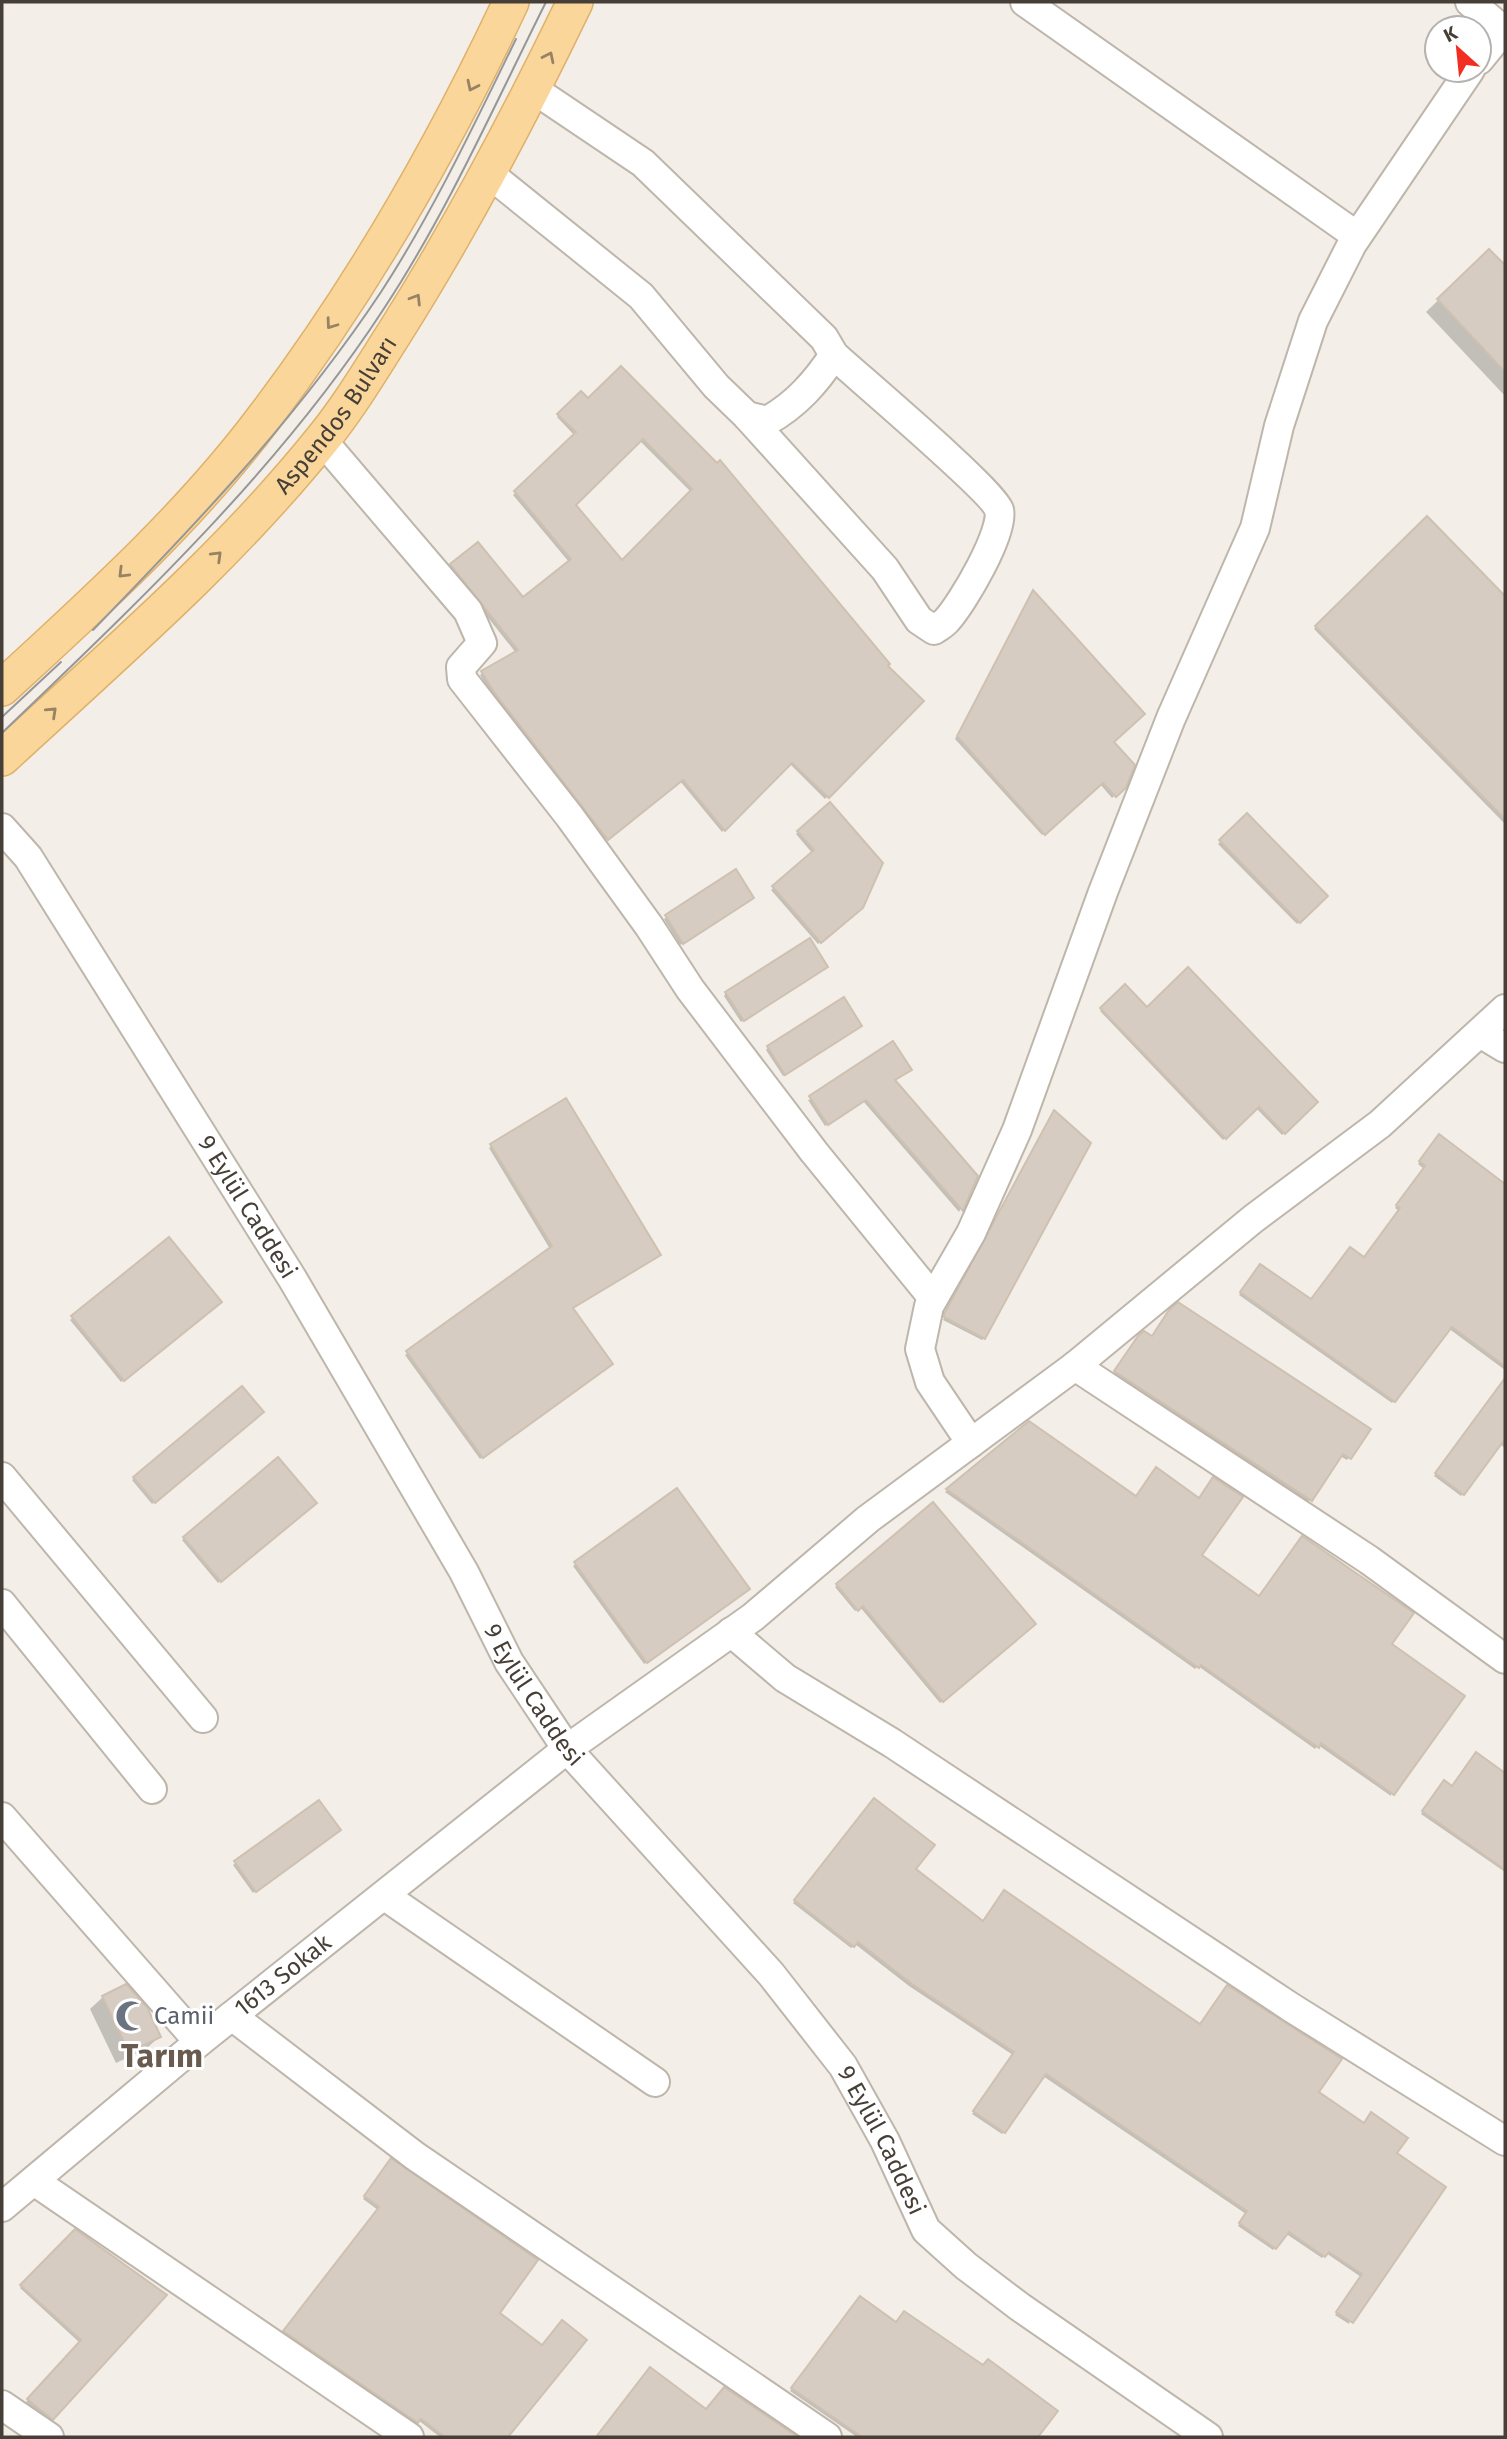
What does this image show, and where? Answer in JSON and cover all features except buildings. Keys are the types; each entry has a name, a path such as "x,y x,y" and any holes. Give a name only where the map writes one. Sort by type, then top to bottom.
{"main road":[{"path":"2,688 178,519 262,421 343,307 405,210 468,94 511,2"},
{"name":"Aspendos Bulvarı","path":"2,758 234,540 322,440 425,284 533,89 575,2"}],"street":[{"path":"1025,2 1357,236"},
{"path":"1470,2 1504,29 1493,43"},
{"path":"971,1443 930,1382 920,1349 933,1298 971,1233 1017,1130 1103,892 1171,718 1255,528 1279,426 1313,321 1357,236 1461,84"},
{"path":"487,172 641,296 716,386 747,416 885,569 919,620 934,630 946,621 979,569 1000,525 999,508 834,355 824,338 643,163 533,89"},
{"path":"747,416 767,421 786,411 817,380 834,355"},
{"path":"322,440 468,611 482,643 461,667 462,679 570,817 649,926 690,989 814,1152 933,1298"},
{"name":"9 Eylül Caddesi","path":"2,828 29,857 292,1278 464,1572 509,1662 567,1749 771,1974 843,2066 884,2141 926,2230 966,2266 1020,2307 1208,2437"},
{"name":"1613 Sokak","path":"2,2207 199,2042 567,1749 731,1632 868,1519 1075,1366 1253,1219 1380,1124 1505,1009"},
{"path":"1480,1032 1505,1048"},
{"path":"1075,1366 1369,1560 1505,1659"},
{"path":"2,1477 203,1718"},
{"path":"2,1604 152,1789"},
{"path":"731,1632 785,1678 892,1742 1292,2008 1505,2141"},
{"path":"2,1817 199,2042"},
{"path":"385,1896 655,2082"},
{"path":"232,2016 415,2156 827,2437"},
{"path":"34,2180 211,2304 409,2437"},
{"path":"2,2405 49,2437"}],"tram line":[{"path":"2,733 105,634 204,532 252,480 342,369 383,310 428,236 546,2"},
{"path":"93,630 245,468 349,338 418,231 516,39"},
{"path":"2,717 61,662"}],"place":[{"name":"Camii","path":"131,2016"}],"district":[{"name":"Tarım","path":"162,2056"}]}
